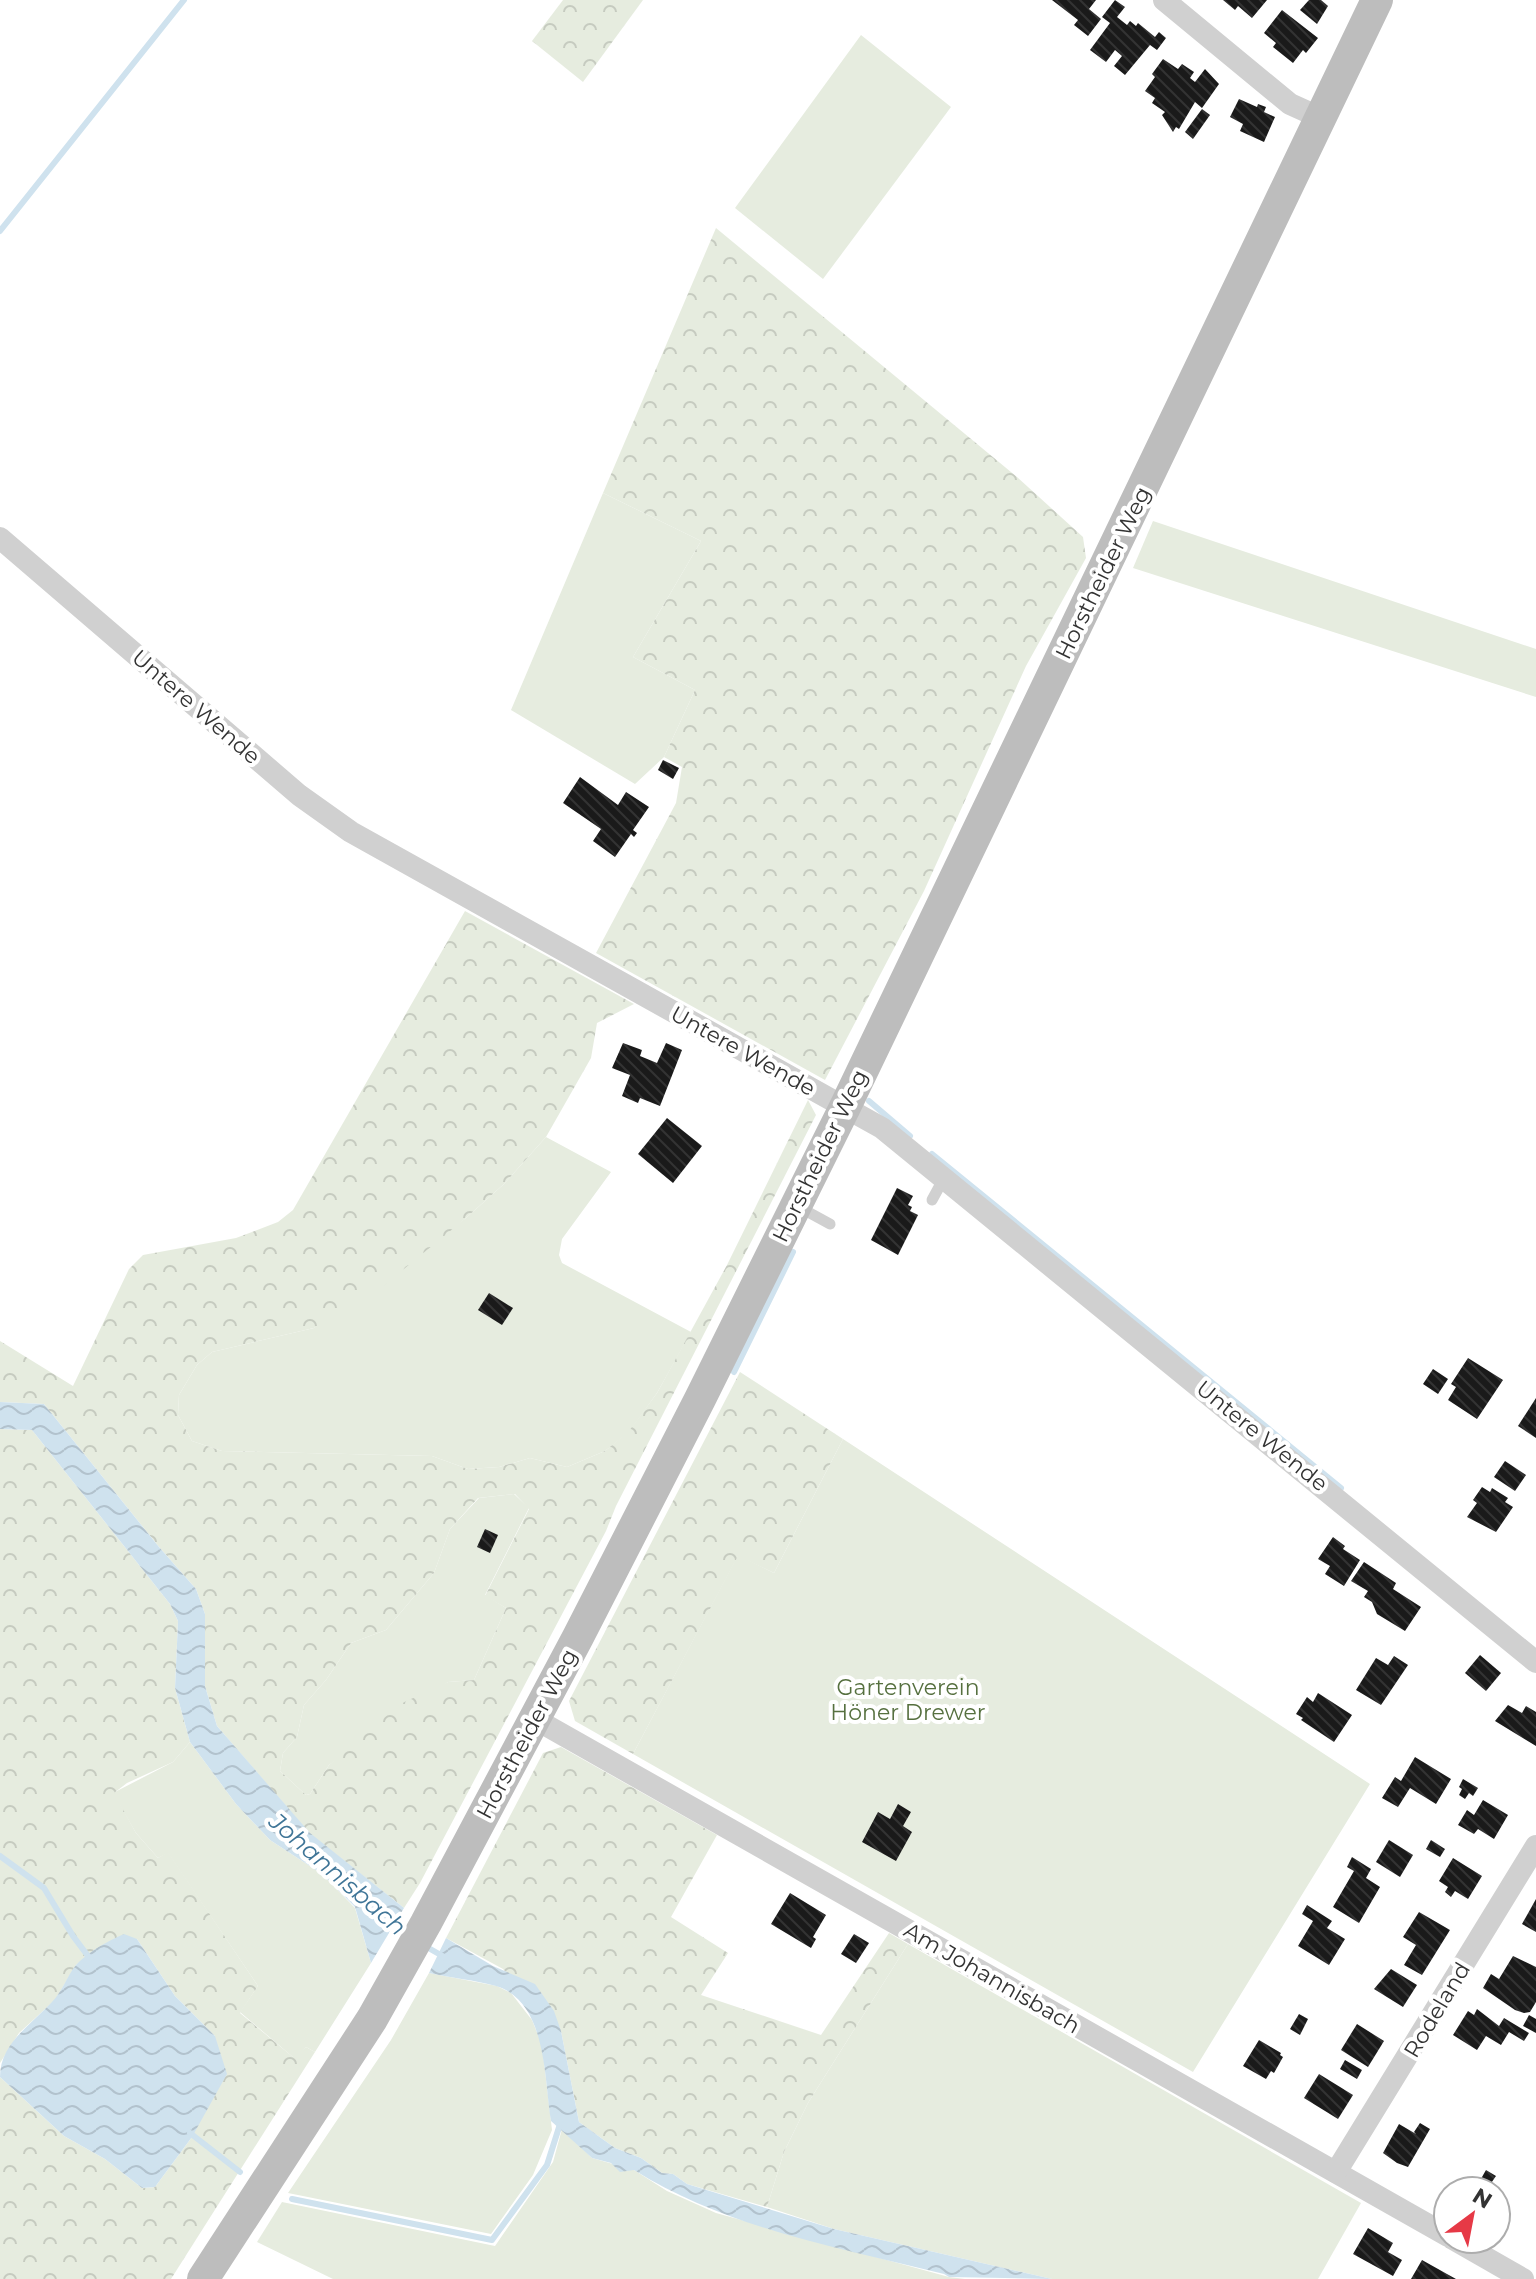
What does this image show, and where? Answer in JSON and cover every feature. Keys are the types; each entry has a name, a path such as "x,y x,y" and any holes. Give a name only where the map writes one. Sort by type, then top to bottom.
{"street":[{"path":"1164,0 1290,104 1321,118"},
{"name":"Horstheider Weg","path":"203,2279 357,2043 395,1979 535,1719 705,1389 845,1107 1377,0"},
{"name":"Untere Wende","path":"0,538 299,795 351,832 882,1128 1536,1662"},
{"name":"Am Johannisbach","path":"535,1719 1432,2227"},
{"name":"Rodeland","path":"1336,2172 1536,1846"},
{"path":"1481,2255 1523,2279"}],"lane":[{"path":"932,1200 944,1178"},
{"path":"796,1206 830,1224"}],"green space":[{"path":"563,0 643,0 583,82 532,41"},
{"path":"861,35 951,107 823,279 735,208"},
{"path":"716,228 1017,477 1083,537 1086,558 1026,666 924,891 825,1080 596,953 676,803 682,767 664,757 695,690 633,657 701,541 603,493"},
{"path":"603,493 701,541 633,657 695,690 664,757 635,784 511,710"},
{"path":"1153,521 1536,649 1536,697 1133,568"},
{"path":"465,911 634,1004 597,1023 591,1058 546,1137 504,1184 466,1218 371,1296 314,1328 212,1352 197,1365 179,1395 178,1415 192,1441 222,1451 432,1456 468,1469 499,1467 530,1458 567,1467 605,1451 629,1431 657,1393 727,1265 808,1100 816,1115 606,1531 404,1908 310,1834 217,1726 205,1686 205,1614 196,1589 44,1404 0,1402 0,1341 73,1386 129,1269 143,1255 236,1238 278,1222 293,1210","holes":["515,1494 529,1509 485,1596 506,1608 474,1680 448,1682 400,1704 329,1765 310,1794 306,1795 280,1771 283,1753 297,1737 304,1705 326,1680 351,1643 386,1630 434,1573 450,1529 478,1498"]},
{"path":"546,1137 611,1172 562,1239 559,1255 562,1263 691,1332 657,1393 629,1432 605,1451 567,1467 530,1458 499,1467 468,1469 432,1456 222,1451 192,1441 178,1415 179,1395 197,1365 212,1352 314,1328 466,1218 504,1184"},
{"path":"740,1372 843,1439 774,1573 738,1556 633,1754 575,1721 569,1701"},
{"path":"0,1429 32,1430 170,1604 178,1621 175,1688 190,1742 173,1762 127,1783 114,1793 136,1833 158,1858 168,1852 258,1986 240,2013 293,2057 306,2047 315,2052 171,2279 0,2279 0,2077 64,2136 105,2159 142,2188 155,2187 192,2137 215,2036 175,1996 137,1939 88,1956 76,1965 55,2000 19,2033 0,2063"},
{"name":"Gartenverein Höner Drewer","path":"843,1439 1370,1784 1193,2072 633,1754 738,1555 774,1573"},
{"path":"514,1494 529,1508 485,1595 506,1608 474,1680 448,1682 329,1765 310,1794 306,1795 280,1771 283,1753 297,1737 304,1705 326,1680 351,1643 386,1630 434,1573 450,1529 479,1498"},
{"path":"190,1742 236,1804 270,1840 322,1874 355,1908 371,1963 315,2052 306,2047 294,2058 240,2012 258,1986 168,1853 158,1858 136,1833 113,1793 173,1762"},
{"path":"561,1747 717,1835 671,1917 728,1953 701,1995 821,2035 889,1933 908,1944 808,2103 784,2152 767,2207 687,2184 673,2174 662,2173 641,2158 615,2148 579,2122 561,2031 503,1969 446,1938 543,1753"},
{"path":"908,1944 1361,2203 1318,2279 1052,2279 834,2229 767,2207 784,2152 808,2103"},
{"path":"429,1973 497,1986 511,1993 532,2020 542,2045 552,2130 533,2175 491,2234 288,2193 391,2040"},
{"path":"562,2129 592,2158 634,2170 667,2191 716,2213 965,2279 333,2279 257,2242 282,2202 495,2246 553,2162"}],"water":[{"path":"0,1402 44,1404 196,1589 205,1614 205,1686 217,1726 310,1833 404,1908 371,1963 355,1907 322,1874 270,1840 236,1804 190,1742 175,1688 178,1621 170,1604 32,1430 0,1429"},
{"path":"124,1934 137,1939 175,1996 215,2036 227,2074 192,2137 155,2187 142,2188 105,2159 64,2136 0,2077 1,2065 11,2044 56,1998 76,1965 98,1947"},
{"path":"446,1938 493,1966 535,1984 554,2011 561,2031 579,2122 615,2148 641,2158 662,2173 673,2174 687,2184 834,2229 1052,2279 949,2277 824,2245 745,2222 670,2190 634,2170 620,2172 611,2163 592,2158 551,2121 540,2043 534,2024 513,1994 480,1982 429,1973"}],"building":[{"path":"1052,0 1096,0 1089,9 1101,19 1088,36 1074,25 1078,20"},
{"path":"1115,0 1125,7 1117,17 1127,25 1130,21 1136,26 1138,23 1155,37 1159,32 1166,38 1157,50 1150,45 1125,75 1114,66 1122,56 1115,50 1106,62 1090,50 1110,23 1102,17"},
{"path":"1223,0 1267,0 1252,18 1238,6 1235,10"},
{"path":"1309,0 1321,0 1328,6 1317,24 1300,10"},
{"path":"1282,10 1318,38 1293,63 1273,47 1276,43 1264,33"},
{"path":"1163,59 1178,69 1182,64 1194,72 1190,78 1195,82 1205,69 1219,84 1202,108 1195,102 1179,129 1176,127 1173,132 1162,115 1165,112 1152,103 1155,98 1145,91"},
{"path":"1239,99 1257,107 1258,104 1266,107 1264,112 1275,117 1264,142 1240,131 1243,124 1230,117"},
{"path":"1202,109 1210,115 1193,139 1185,132"},
{"path":"663,760 679,768 673,779 658,770"},
{"path":"580,777 618,805 626,792 649,807 633,830 637,833 634,837 631,834 615,857 593,841 601,829 563,803"},
{"path":"623,1043 642,1050 640,1056 657,1063 666,1043 682,1050 660,1106 640,1098 638,1103 622,1096 630,1075 612,1068"},
{"path":"667,1118 702,1146 673,1183 638,1154"},
{"path":"897,1188 913,1196 908,1205 912,1207 910,1211 918,1215 898,1255 871,1240"},
{"path":"489,1293 513,1308 502,1325 478,1310"},
{"path":"1468,1358 1503,1380 1477,1419 1448,1400 1456,1387 1451,1384"},
{"path":"1433,1369 1448,1379 1438,1394 1423,1384"},
{"path":"1536,1398 1536,1438 1518,1426"},
{"path":"1505,1461 1526,1475 1515,1491 1494,1477"},
{"path":"1482,1487 1490,1492 1492,1488 1508,1498 1505,1502 1513,1507 1496,1532 1467,1517 1477,1503 1473,1500"},
{"path":"485,1529 498,1535 490,1553 477,1547"},
{"path":"1333,1537 1345,1546 1343,1549 1360,1560 1344,1586 1325,1574 1330,1566 1318,1559"},
{"path":"1364,1562 1396,1583 1393,1589 1421,1607 1405,1631 1377,1614 1372,1602 1364,1597 1368,1591 1351,1581"},
{"path":"1480,1655 1501,1673 1486,1691 1465,1673"},
{"path":"1394,1656 1408,1665 1381,1705 1356,1690 1376,1658 1388,1665"},
{"path":"1318,1693 1352,1715 1334,1742 1296,1714 1307,1697 1313,1702"},
{"path":"1508,1705 1522,1713 1526,1706 1536,1712 1536,1746 1495,1721"},
{"path":"1415,1757 1451,1779 1436,1804 1410,1788 1398,1807 1382,1798 1395,1777 1401,1781"},
{"path":"1463,1779 1478,1788 1473,1796 1469,1793 1465,1799 1459,1795"},
{"path":"1483,1800 1508,1815 1494,1839 1478,1829 1474,1834 1458,1825 1467,1810 1474,1815"},
{"path":"898,1804 911,1812 903,1826 912,1832 896,1861 862,1842 878,1812 890,1819"},
{"path":"1389,1840 1413,1855 1400,1877 1376,1862"},
{"path":"1431,1840 1445,1849 1440,1857 1426,1849"},
{"path":"1352,1857 1371,1869 1366,1878 1380,1887 1359,1923 1333,1907 1354,1871 1347,1867"},
{"path":"1453,1858 1482,1876 1468,1899 1455,1891 1451,1897 1445,1892 1448,1887 1439,1881"},
{"path":"790,1893 826,1915 813,1937 816,1939 811,1948 771,1924"},
{"path":"1536,1899 1536,1932 1522,1924"},
{"path":"1307,1905 1332,1921 1327,1928 1345,1939 1329,1965 1298,1946 1313,1921 1302,1914"},
{"path":"1419,1912 1450,1930 1422,1975 1404,1965 1416,1945 1403,1937"},
{"path":"854,1934 869,1943 856,1963 841,1954"},
{"path":"1513,1956 1536,1967 1536,2002 1530,2012 1515,2010 1483,1988 1491,1974 1499,1979"},
{"path":"1391,1969 1417,1985 1403,2007 1374,1989"},
{"path":"1477,2009 1499,2026 1504,2018 1529,2033 1524,2041 1509,2032 1501,2045 1486,2036 1477,2050 1453,2035 1468,2011 1474,2015"},
{"path":"1299,2014 1308,2019 1300,2035 1290,2029"},
{"path":"1529,2015 1536,2019 1536,2033 1523,2026"},
{"path":"1357,2024 1384,2041 1368,2067 1341,2050"},
{"path":"1259,2040 1283,2057 1274,2073 1271,2071 1266,2079 1243,2066"},
{"path":"1345,2060 1362,2070 1357,2079 1340,2069"},
{"path":"1319,2074 1353,2095 1338,2119 1304,2098"},
{"path":"1420,2123 1430,2129 1408,2167 1383,2153 1399,2124 1416,2134 1414,2132"},
{"path":"1368,2228 1393,2243 1388,2252 1402,2260 1393,2276 1353,2254"},
{"path":"1422,2260 1447,2274 1456,2279 1411,2279"}],"waterway":[{"path":"0,231 184,0"},
{"path":"869,1101 910,1136"},
{"path":"932,1154 1341,1488"},
{"path":"734,1372 793,1252"},
{"path":"0,1856 44,1888 91,1960"},
{"name":"Johannisbach","path":"388,1921 409,1936"},
{"name":"Johannisbach","path":"425,1946 446,1958"},
{"path":"292,2199 492,2240 547,2165 561,2121"},
{"path":"190,2133 240,2172"}]}
